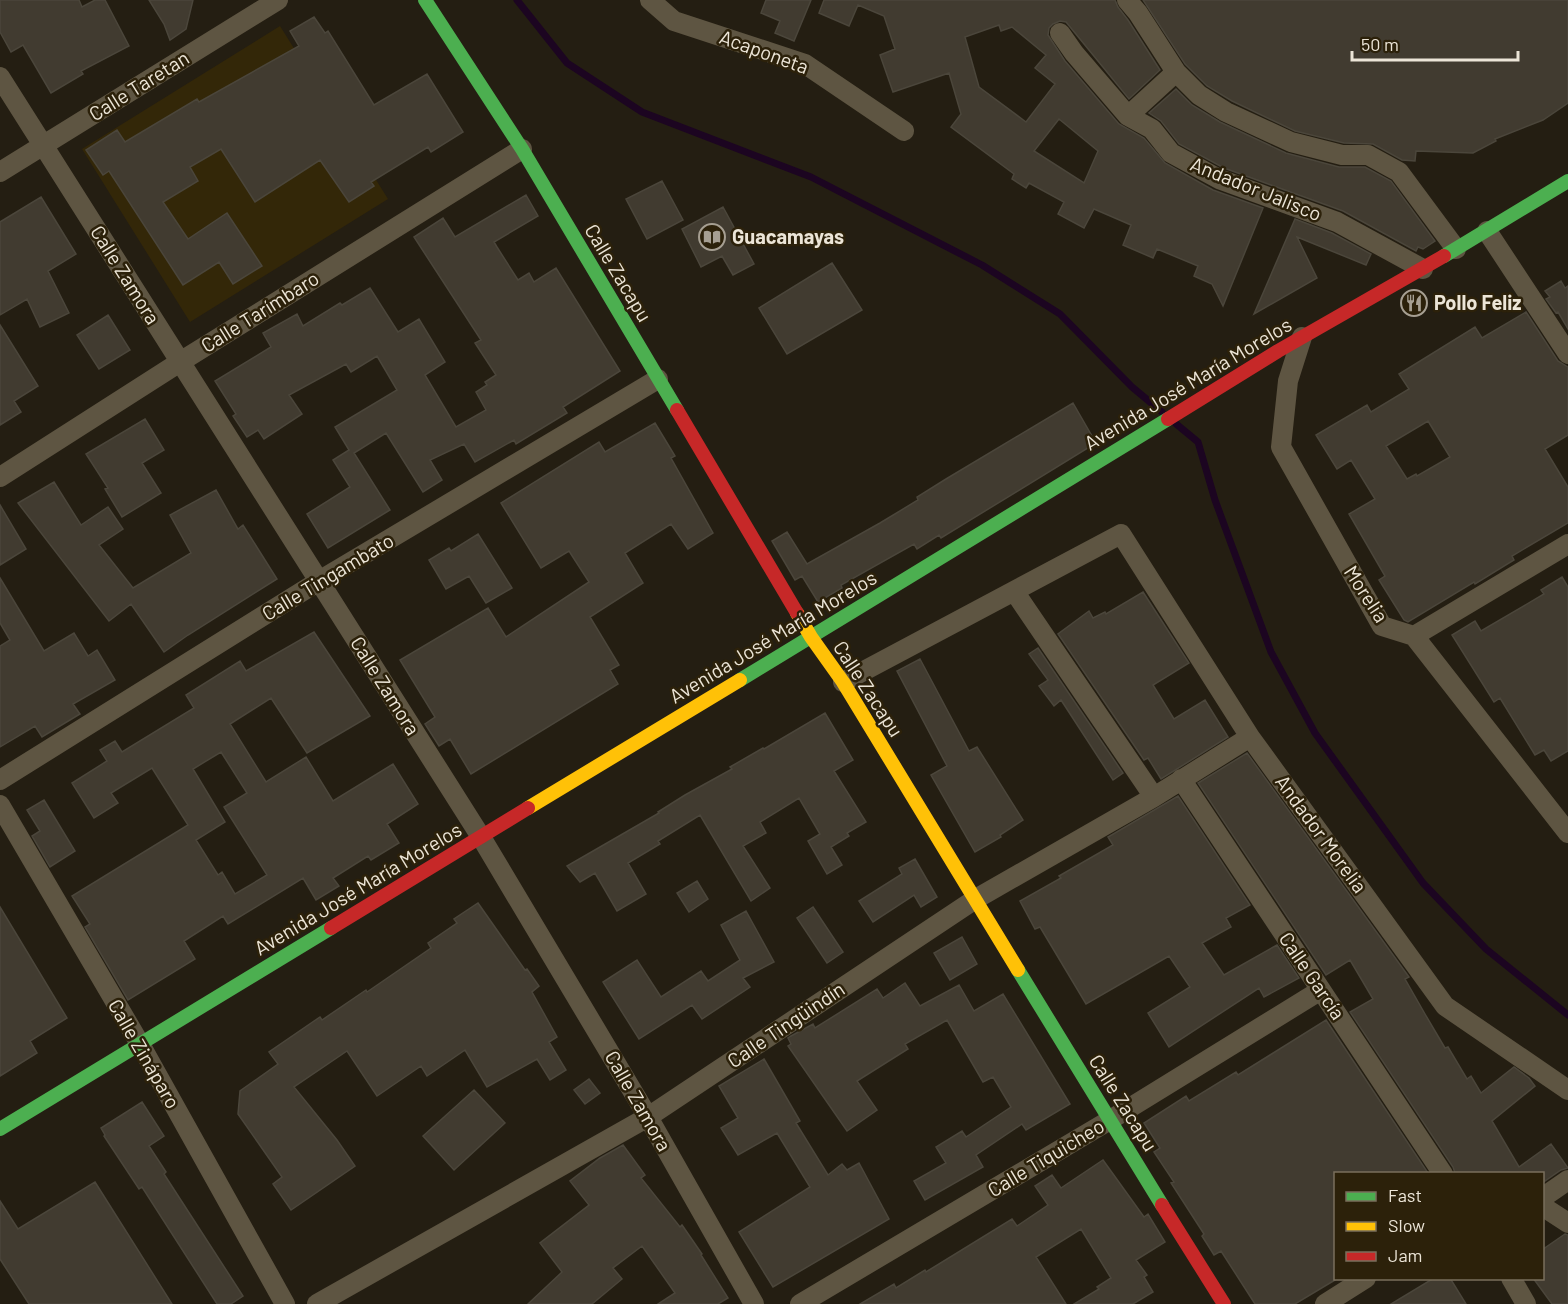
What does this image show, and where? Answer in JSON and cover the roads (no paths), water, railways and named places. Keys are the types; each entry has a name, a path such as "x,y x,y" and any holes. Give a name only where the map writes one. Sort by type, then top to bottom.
{"main road":[{"name":"Calle Zacapu","path":"425,0 522,149 811,637 843,682 974,900 1224,1304"},
{"name":"Avenida José María Morelos","path":"0,1130 1278,351 1424,269 1568,181"}],"street":[{"name":"Calle Taretan","path":"0,172 278,0"},
{"name":"Acaponeta","path":"650,0 674,21 806,64 904,131"},
{"path":"1127,0 1176,72 1199,95 1226,112 1291,142 1342,155 1368,155 1399,172 1456,249"},
{"name":"Andador Jalisco","path":"1060,33 1074,53 1128,116 1152,129 1171,153 1219,179 1337,222 1424,269"},
{"path":"1128,116 1176,72"},
{"name":"Calle Zamora","path":"0,77 481,837 648,1117 754,1304"},
{"name":"Calle Tarímbaro","path":"0,477 522,149"},
{"path":"1487,231 1568,354"},
{"name":"Morelia","path":"1302,338 1288,381 1281,447 1382,626 1414,636"},
{"name":"Calle Tingambato","path":"0,780 319,581 658,379"},
{"name":"Andador Morelia","path":"1014,591 1121,534 1250,736 1445,1006 1568,1090"},
{"path":"1568,544 1414,636 1568,833"},
{"path":"843,682 1014,591 1154,797"},
{"name":"Calle Tingüindín","path":"317,1304 648,1117 974,900 1154,797 1250,736"},
{"name":"Calle García","path":"1180,779 1442,1172"},
{"name":"Calle Zináparo","path":"0,805 140,1044 285,1304"},
{"name":"Calle Tiquicheo","path":"800,1304 1110,1120 1321,990"},
{"path":"1544,1197 1568,1180"},
{"path":"1544,1207 1568,1222"},
{"path":"1325,1304 1363,1280"},
{"path":"1512,1280 1527,1304"}],"waterway":[{"path":"517,0 567,63 642,112 811,177 982,265 1060,314 1132,387 1162,412"},
{"path":"1175,423 1198,442 1215,500 1271,652 1315,733 1423,883 1486,949 1568,1015"}],"place":[{"name":"Guacamayas","path":"712,237"},
{"name":"Pollo Feliz","path":"1414,303"}]}
